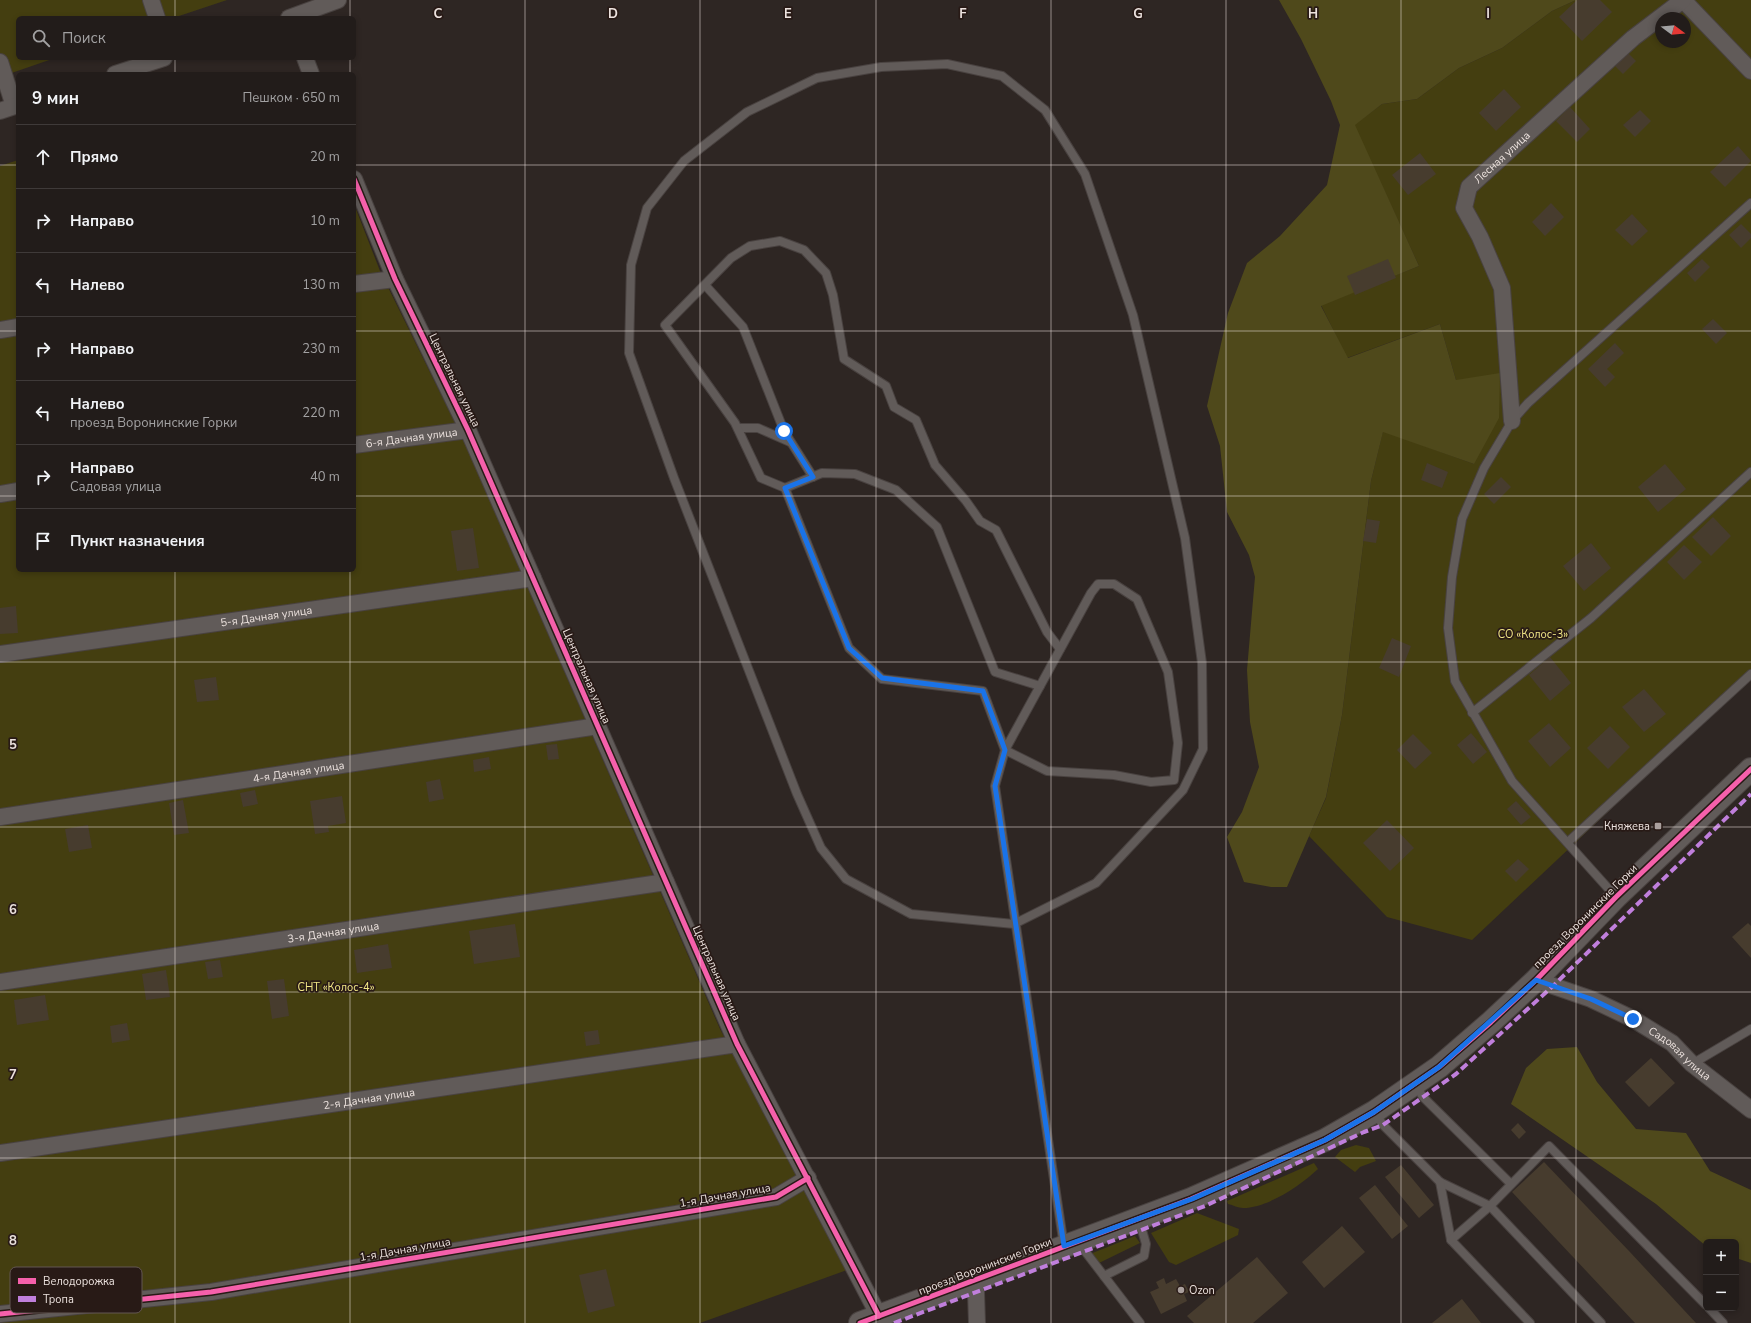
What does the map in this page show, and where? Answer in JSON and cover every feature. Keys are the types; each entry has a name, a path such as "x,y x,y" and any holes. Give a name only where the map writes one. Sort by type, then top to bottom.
{"street":[{"path":"152,0 156,16"},
{"name":"Лесная улица","path":"1512,421 1502,288 1480,237 1464,208 1469,187 1633,38 1683,0 1751,71"},
{"path":"294,16 328,2"},
{"path":"121,72 158,60"},
{"path":"306,60 310,72"},
{"path":"0,62 11,108"},
{"name":"Центральная улица","path":"356,184 395,279 468,430 737,1044 808,1178 870,1320"},
{"path":"356,284 395,279"},
{"path":"0,330 16,327"},
{"name":"6-я Дачная улица","path":"356,445 468,430"},
{"path":"0,494 16,491"},
{"name":"5-я Дачная улица","path":"0,654 533,578"},
{"name":"4-я Дачная улица","path":"0,818 598,726"},
{"name":"проезд Воронинские Горки","path":"870,1320 1138,1218 1192,1199 1325,1140 1374,1112 1445,1062 1536,980 1616,897 1751,769"},
{"name":"3-я Дачная улица","path":"0,982 666,882"},
{"name":"Садовая улица","path":"1536,980 1591,999 1633,1019 1672,1043 1692,1064 1751,1110"},
{"name":"2-я Дачная улица","path":"0,1154 737,1044"},
{"name":"1-я Дачная улица","path":"142,1299 211,1292 776,1197 808,1178"},
{"path":"973,1281 976,1292 977,1323"},
{"name":"1-я Дачная улица","path":"0,1314 10,1313"}],"lane":[{"path":"947,64 1002,76 1046,110 1085,174 1133,315 1185,538 1202,663 1203,749 1183,790 1096,883 1014,924 911,914 846,879 821,848 797,794 674,478 629,353 631,265 647,208 684,161 747,112 817,78 881,67 947,64"},
{"path":"1616,897 1512,781 1455,681 1448,628 1452,576 1462,519 1484,468 1512,421 1528,403 1751,203"},
{"path":"1040,686 995,672 937,527 896,490 855,474 822,473 785,488 761,478 738,428 665,325 731,258 750,246 780,241 804,250 826,273 833,295 844,359 886,386 894,407 916,420 935,465 966,501 980,521 996,530 1047,632 1060,649"},
{"path":"705,285 743,327 784,431 813,477"},
{"path":"738,428 758,428 791,442"},
{"path":"1472,713 1591,618 1751,472"},
{"path":"785,488 849,648 882,678 983,691 1005,750 1047,771 1114,775 1151,782 1174,780"},
{"path":"1140,1323 1104,1276 1071,1244 1014,924 995,786 1005,750 1091,593 1098,584 1114,584 1137,599 1168,672 1178,743 1174,780 1183,790"},
{"path":"1568,842 1751,674"},
{"path":"1692,1064 1751,1029"},
{"path":"1415,1084 1423,1097 1512,1184"},
{"path":"1374,1112 1383,1126 1440,1182 1490,1206 1601,1323"},
{"path":"1451,1240 1490,1206 1549,1146 1703,1302"},
{"path":"1440,1182 1451,1240 1530,1323"},
{"path":"1104,1276 1144,1256 1146,1244 1138,1218"},
{"path":"1712,1311 1723,1323"}],"green space":[{"path":"0,0 227,0 179,16 16,16 16,60 49,60 0,77"},
{"name":"СО «Колос-3»","path":"1576,0 1751,0 1751,677 1472,940 1387,917 1309,836 1326,798 1342,715 1371,481 1383,431 1474,464 1456,380 1440,324 1347,358 1321,305 1419,266 1354,125 1382,104 1417,99 1459,68 1502,48 1552,11"},
{"name":"СНТ «Колос-4»","path":"16,161 16,572 356,572 356,209 380,271 464,441 720,1029 847,1270 700,1323 0,1323 0,166"},
{"path":"1356,1145 1369,1148 1376,1161 1360,1167 1355,1172 1335,1157 1341,1150"},
{"path":"1314,1163 1318,1169 1303,1182 1273,1200 1253,1207 1243,1208 1228,1204 1227,1201"},
{"path":"1197,1213 1239,1229 1238,1235 1176,1265 1169,1262 1151,1233"},
{"path":"1135,1236 1140,1243 1099,1263 1090,1254"}],"shaded area":[{"path":"1279,0 1576,0 1552,11 1502,48 1459,68 1417,99 1382,104 1355,125 1419,266 1321,306 1348,358 1440,324 1456,380 1500,373 1499,418 1474,464 1383,432 1371,481 1342,715 1326,797 1287,887 1271,887 1244,882 1227,837 1242,812 1259,767 1250,722 1247,670 1255,577 1249,555 1227,512 1220,446 1207,406 1228,313 1247,263 1280,236 1327,185 1340,125 1331,101 1301,39"},
{"path":"1577,1047 1597,1082 1636,1129 1686,1133 1710,1171 1751,1190 1751,1263 1739,1259 1739,1239 1703,1239 1703,1243 1656,1204 1511,1104 1526,1068 1547,1049"}],"building":[{"path":"1577,0 1600,0 1612,12 1582,41 1559,17"},
{"path":"1626,51 1636,61 1623,74 1613,64"},
{"path":"1504,89 1521,107 1496,131 1479,113"},
{"path":"1570,107 1590,129 1577,142 1556,121"},
{"path":"1640,110 1651,121 1635,137 1623,125"},
{"path":"1738,146 1751,161 1725,187 1710,172"},
{"path":"1420,153 1436,174 1408,195 1392,175"},
{"path":"1551,203 1564,217 1545,236 1532,222"},
{"path":"1632,214 1648,231 1632,246 1615,230"},
{"path":"1741,224 1751,234 1751,238 1741,248 1729,235"},
{"path":"1388,259 1396,278 1355,295 1347,276"},
{"path":"1702,259 1710,267 1695,282 1687,273"},
{"path":"1713,319 1727,333 1716,344 1702,329"},
{"path":"1615,343 1624,353 1607,369 1615,377 1605,387 1588,369"},
{"path":"1427,463 1448,472 1442,488 1421,480"},
{"path":"1665,464 1686,489 1658,512 1638,487"},
{"path":"1501,477 1511,487 1494,504 1484,494"},
{"path":"1713,517 1731,536 1711,556 1692,537"},
{"path":"1367,519 1380,521 1376,543 1363,541"},
{"path":"473,528 479,568 457,571 451,531"},
{"path":"1591,543 1611,568 1584,591 1563,566"},
{"path":"1684,545 1702,562 1684,580 1667,562"},
{"path":"16,606 18,633 0,634 0,608"},
{"path":"1392,638 1411,646 1399,677 1379,668"},
{"path":"1550,657 1571,683 1550,701 1529,675"},
{"path":"216,677 219,700 197,702 194,680"},
{"path":"1644,689 1666,714 1644,732 1622,707"},
{"path":"1549,723 1571,748 1550,767 1528,741"},
{"path":"1610,726 1630,747 1608,769 1587,748"},
{"path":"1471,733 1487,752 1473,764 1457,745"},
{"path":"1413,734 1432,753 1415,769 1397,750"},
{"path":"557,744 559,759 548,760 546,745"},
{"path":"489,757 491,769 474,772 473,760"},
{"path":"440,779 444,799 429,802 426,782"},
{"path":"255,790 258,804 243,807 240,793"},
{"path":"342,796 346,823 328,826 329,832 315,834 310,801"},
{"path":"183,800 189,833 174,835 169,803"},
{"path":"1516,801 1531,817 1521,825 1507,809"},
{"path":"1387,820 1414,848 1390,871 1363,843"},
{"path":"88,825 92,848 69,852 65,829"},
{"path":"1518,859 1529,869 1516,882 1505,871"},
{"path":"1748,923 1751,926 1751,958 1732,937"},
{"path":"515,924 520,957 474,964 469,931"},
{"path":"388,944 392,968 357,973 354,950"},
{"path":"220,960 223,977 208,979 205,962"},
{"path":"166,970 170,997 146,1000 142,974"},
{"path":"284,979 289,1016 272,1019 267,981"},
{"path":"45,995 49,1020 17,1025 14,1000"},
{"path":"127,1023 130,1040 112,1043 110,1026"},
{"path":"598,1030 600,1044 586,1046 584,1032"},
{"path":"1651,1058 1675,1083 1649,1107 1625,1082"},
{"path":"1518,1123 1526,1132 1519,1139 1511,1130"},
{"path":"1544,1162 1696,1323 1635,1323 1512,1192"},
{"path":"1401,1165 1434,1205 1419,1218 1385,1177"},
{"path":"1375,1185 1408,1226 1392,1239 1359,1198"},
{"path":"1342,1226 1365,1252 1324,1288 1302,1262"},
{"path":"1257,1257 1288,1293 1253,1323 1194,1323 1187,1316"},
{"path":"606,1269 615,1306 588,1313 579,1275"},
{"path":"1164,1278 1166,1284 1176,1279 1180,1286 1185,1284 1189,1292 1184,1294 1187,1301 1161,1314 1150,1292 1159,1288 1156,1282"},
{"path":"1462,1299 1481,1323 1432,1323"}],"marked path":[{"path":"894,1323 1205,1206 1364,1132 1383,1125 1456,1074 1553,986 1751,794"}],"cycle path":[{"path":"356,184 395,279 468,430 737,1044 879,1316"},
{"path":"860,1323 1191,1199 1325,1140 1374,1112 1439,1067 1491,1022 1536,980 1616,897 1751,769"},
{"path":"142,1299 211,1292 776,1197 808,1178"},
{"path":"0,1314 10,1313"}],"place":[{"name":"Княжева","path":"1658,826"},
{"name":"Ozon","path":"1181,1290"}],"route":[{"path":"784,431 813,477 785,488 849,648 882,678 983,691 1005,750 995,786 1014,924 1064,1246 1192,1199 1325,1140 1374,1112 1439,1067 1491,1022 1536,980 1591,999 1633,1019"}]}
